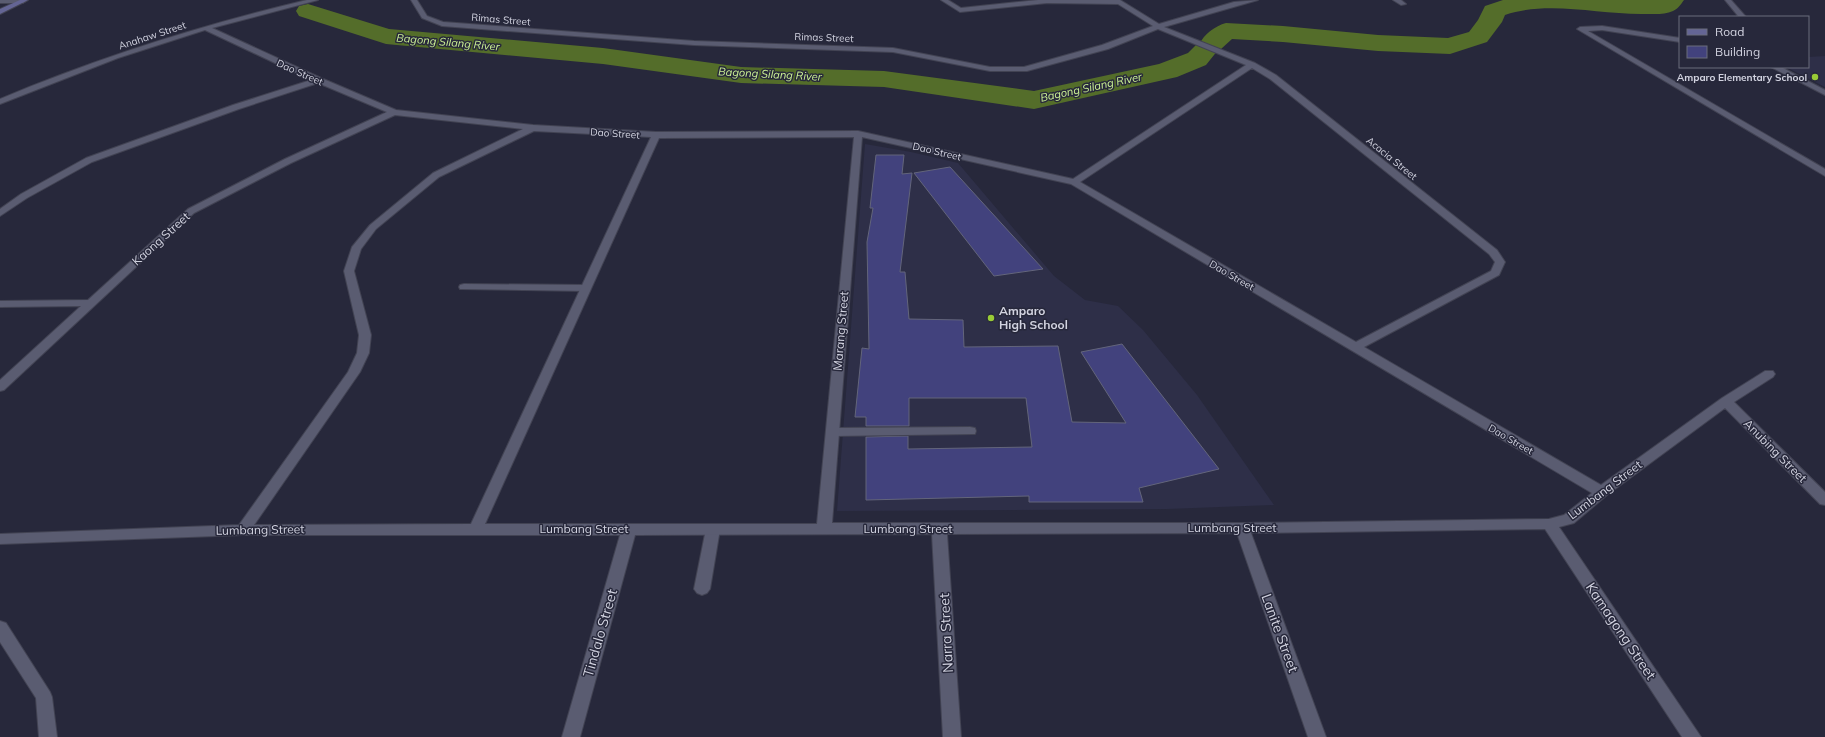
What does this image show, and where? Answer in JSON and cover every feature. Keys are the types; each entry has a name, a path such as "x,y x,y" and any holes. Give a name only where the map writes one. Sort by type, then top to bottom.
{"street":[{"path":"0,1 24,0"},
{"path":"0,12 24,0"},
{"name":"Anahaw Street","path":"0,102 92,66 205,28 315,0"},
{"name":"Rimas Street","path":"414,0 424,17 442,24 694,43 893,50 990,69 1024,69 1105,47 1176,20 1234,4 1255,0"},
{"path":"944,0 960,10 1047,2 1117,1"},
{"path":"1227,0 1234,4"},
{"path":"1396,0 1403,4"},
{"path":"1728,0 1742,16"},
{"name":"Acacia Street","path":"1117,1 1160,27 1252,65 1285,87 1493,252 1500,262 1495,272 1356,347"},
{"name":"Dao Street","path":"205,28 318,80 394,112 533,128 656,135 858,134 1074,182 1602,492"},
{"path":"1679,40 1602,28 1580,29 1825,173"},
{"path":"1074,182 1252,65"},
{"path":"1777,68 1825,93"},
{"path":"0,213 24,196 89,160 236,107 318,80"},
{"name":"Kaong Street","path":"0,388 191,211 288,161 394,112"},
{"path":"243,530 354,372 363,353 365,335 349,271 356,249 373,227 436,175 533,128"},
{"name":"Marang Street","path":"824,529 858,134"},
{"path":"476,529 656,135"},
{"path":"464,287 586,288"},
{"path":"0,304 90,303"},
{"name":"Lumbang Street","path":"0,539 243,530 1242,528 1549,524 1569,519 1602,492 1726,401 1769,374"},
{"name":"Anubing Street","path":"1726,401 1825,500"},
{"path":"832,432 970,431"},
{"name":"Kamagong Street","path":"1549,524 1692,737"},
{"name":"Narra Street","path":"939,528 952,737"},
{"name":"Lanite Street","path":"1242,528 1317,737"},
{"name":"Tindalo Street","path":"571,737 629,529"},
{"path":"702,588 713,529"},
{"path":"0,628 44,697 48,737"}],"shaded area":[{"name":"Amparo Elementary School","path":"1825,56 1825,87 1788,68 1809,68 1809,57"},
{"name":"Amparo High School","path":"865,144 911,152 958,163 1054,276 1085,300 1118,306 1143,330 1197,395 1274,505 1167,509 837,511"}],"building":[{"path":"876,155 904,155 902,174 912,173 900,272 905,272 909,319 963,320 964,347 1058,346 1072,422 1126,423 1081,352 1122,344 1219,469 1139,488 1143,502 1029,502 1029,496 866,500 866,437 908,436 908,449 1032,447 1026,398 909,398 909,426 866,426 866,417 855,417 862,348 869,349 867,242 873,208 870,208"},
{"path":"950,167 1043,269 994,276 914,173"}],"waterway":[{"name":"Bagong Silang River","path":"1212,44 1226,31 1283,34 1378,43 1450,46 1478,37 1490,22 1494,11 1512,5 1560,1 1635,7 1665,6 1672,0"},
{"name":"Bagong Silang River","path":"308,11 386,36 603,56 741,75 884,79 1034,100 1167,71 1197,59 1205,51"}],"place":[{"name":"Amparo Elementary School","path":"1815,77"},
{"name":"Amparo High School","path":"991,318"}]}
